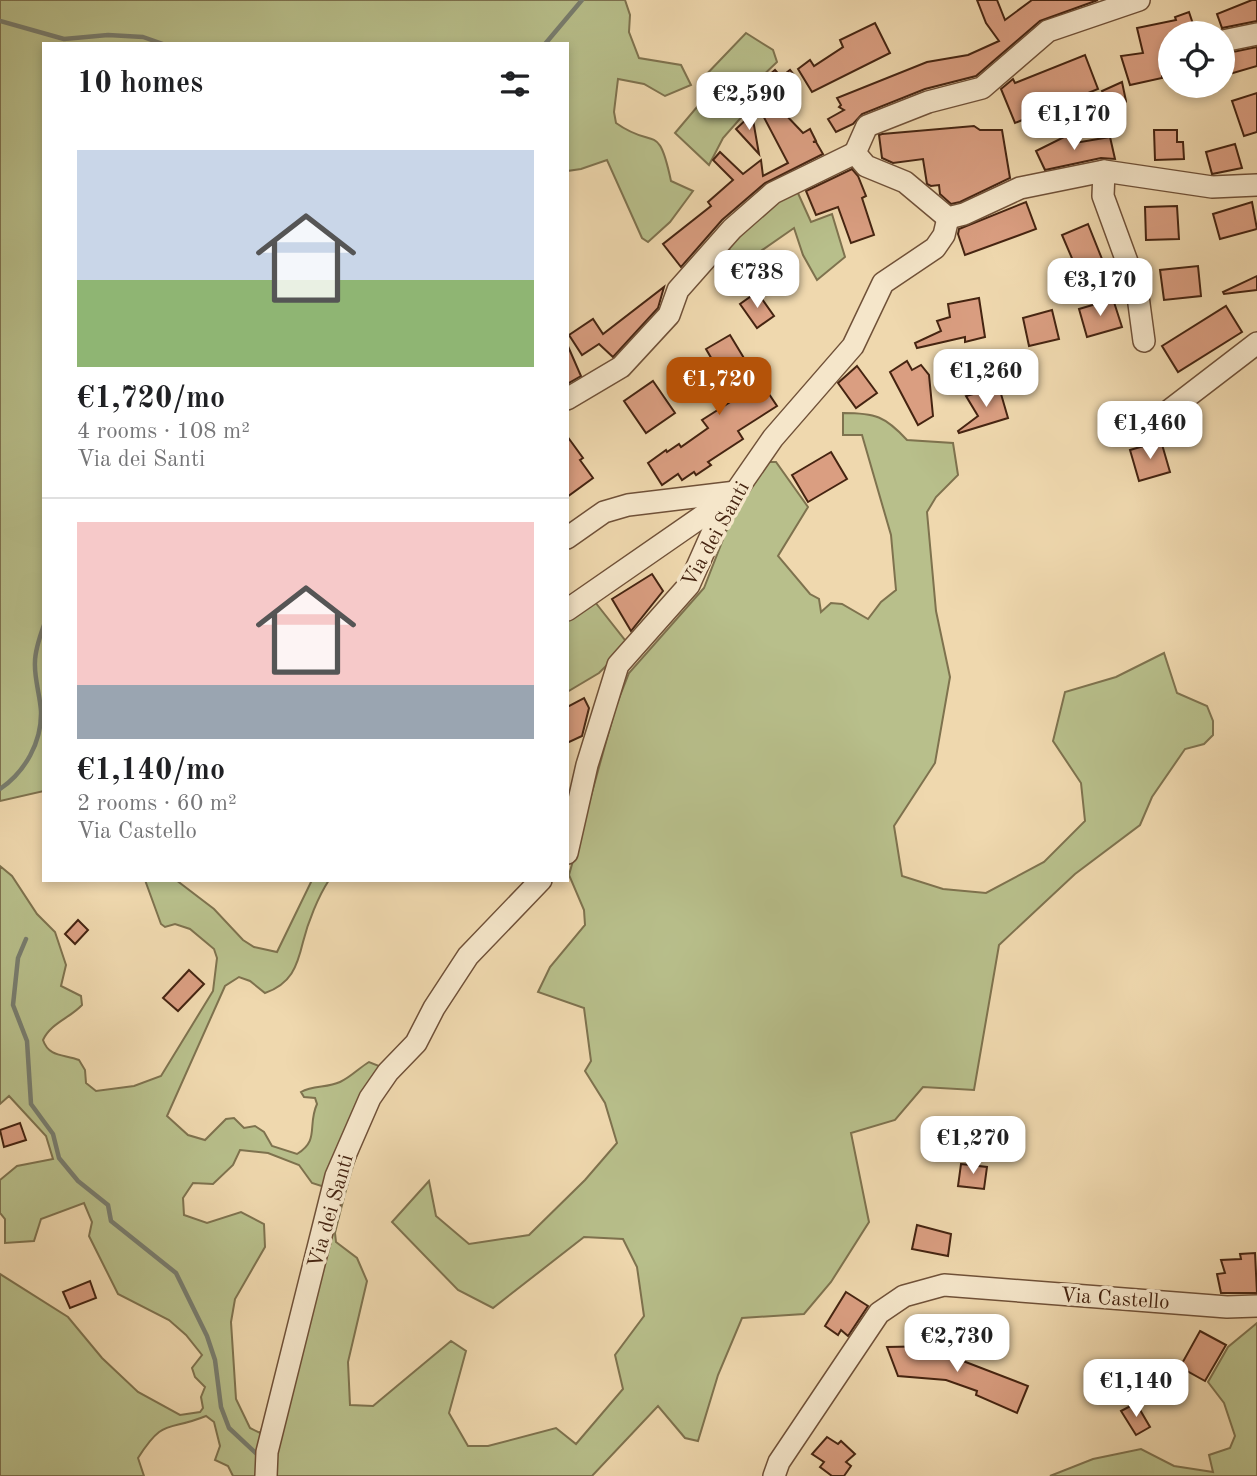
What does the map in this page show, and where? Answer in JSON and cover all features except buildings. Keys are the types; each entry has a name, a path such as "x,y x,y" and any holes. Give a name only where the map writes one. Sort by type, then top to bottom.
{"street":[{"path":"569,398 621,367 669,315 678,290 732,229 773,193 855,153 867,126 928,102 982,88 1048,31 1139,0"},
{"path":"1235,39 1257,34"},
{"path":"855,153 866,166 905,182 948,218 964,214 1020,188 1104,171 1212,187 1257,185"},
{"path":"1104,171 1103,196 1137,289 1144,341"},
{"name":"Via dei Santi","path":"569,844 587,765 618,666 689,585 721,513 773,438 853,346 883,284 935,248 944,235 948,218"},
{"path":"1135,421 1162,416 1257,343"},
{"path":"569,537 604,512 628,505 736,492"},
{"path":"569,609 707,513 721,513"},
{"name":"Via dei Santi","path":"266,1476 267,1452 336,1176 370,1098 388,1072 416,1042 434,1008 468,956 539,882"},
{"name":"Via Castello","path":"774,1476 779,1462 878,1313 904,1296 944,1285 1227,1307 1257,1306"}],"green space":[{"path":"0,0 625,0 630,15 629,32 639,58 681,65 691,85 665,96 644,84 618,79 614,112 616,123 658,143 667,162 671,181 693,191 670,222 648,242 642,238 607,160 569,171 569,42 42,42 42,791 0,801"},
{"path":"746,33 773,50 777,62 756,82 761,95 723,138 709,165 675,133 703,100 702,79"},
{"path":"797,191 811,222 832,214 845,257 817,280 803,255 794,228 745,262 723,245 774,200"},
{"path":"843,413 872,415 886,421 907,440 953,443 958,475 936,497 927,512 936,611 950,677 935,763 894,826 902,876 943,889 986,893 1044,862 1085,821 1081,783 1053,741 1065,692 1116,677 1164,653 1177,693 1207,706 1213,721 1213,735 1204,744 1185,749 1152,797 1140,825 1075,874 999,945 974,1090 923,1087 895,1120 851,1133 869,1222 831,1282 804,1314 742,1318 718,1375 698,1441 685,1438 658,1406 592,1476 233,1476 228,1466 215,1460 220,1446 214,1422 206,1416 167,1428 154,1436 138,1458 144,1476 0,1476 0,1274 68,1317 102,1358 138,1392 180,1415 200,1412 203,1408 201,1397 205,1387 195,1377 192,1368 202,1355 186,1335 169,1320 118,1294 89,1236 92,1222 84,1203 41,1219 34,1241 5,1243 5,1219 0,1213 0,1180 17,1166 53,1159 46,1136 9,1096 0,1104 0,866 12,876 37,914 55,932 66,965 61,986 81,996 82,1005 51,1029 43,1040 53,1053 79,1060 85,1070 86,1083 96,1091 134,1086 161,1076 213,991 217,958 214,949 190,929 175,924 165,927 161,924 146,882 179,882 214,909 243,940 254,947 277,952 311,882 328,882 311,918 295,967 287,980 265,993 250,981 239,977 225,986 167,1116 188,1135 205,1140 226,1119 234,1118 244,1128 255,1126 264,1132 272,1146 297,1154 311,1138 317,1104 315,1098 304,1097 301,1092 340,1082 369,1062 379,1066 388,1085 363,1138 335,1233 336,1242 357,1258 367,1281 348,1362 350,1405 373,1406 451,1341 466,1351 449,1413 468,1446 488,1446 556,1428 576,1444 623,1389 615,1355 644,1316 637,1267 623,1239 584,1237 493,1308 458,1290 392,1222 429,1181 436,1216 469,1244 529,1235 585,1180 617,1143 605,1103 585,1071 591,1061 584,1008 538,992 550,967 585,925 584,910 569,875 616,706 629,673 704,588 731,519 765,462 776,462 808,507 778,556 810,594 819,599 821,612 831,603 842,604 868,619 881,602 896,590 891,535 862,435 843,435","holes":["240,1150 268,1153 299,1165 312,1183 337,1191 272,1406 260,1433 250,1428 236,1399 231,1322 235,1299 265,1247 264,1224 241,1212 207,1223 184,1215 183,1198 193,1183 213,1184 233,1165"]},
{"path":"595,602 628,644 599,673 569,691 569,620"},
{"path":"1257,1323 1257,1476 1050,1476 1093,1459 1141,1449 1174,1466 1213,1472 1209,1455 1230,1448 1235,1436 1224,1403 1208,1382 1228,1347"}],"waterway":[{"path":"547,42 582,0"},
{"path":"0,21 64,39 108,35 143,37 157,42"},
{"path":"0,789 24,765 39,734 41,711 35,662 42,632"},
{"path":"26,939 18,958 13,1005 27,1041 31,1104 53,1134 59,1158 78,1181 108,1205 111,1221 176,1273 207,1336 215,1360 221,1407 229,1428 260,1457"}]}
